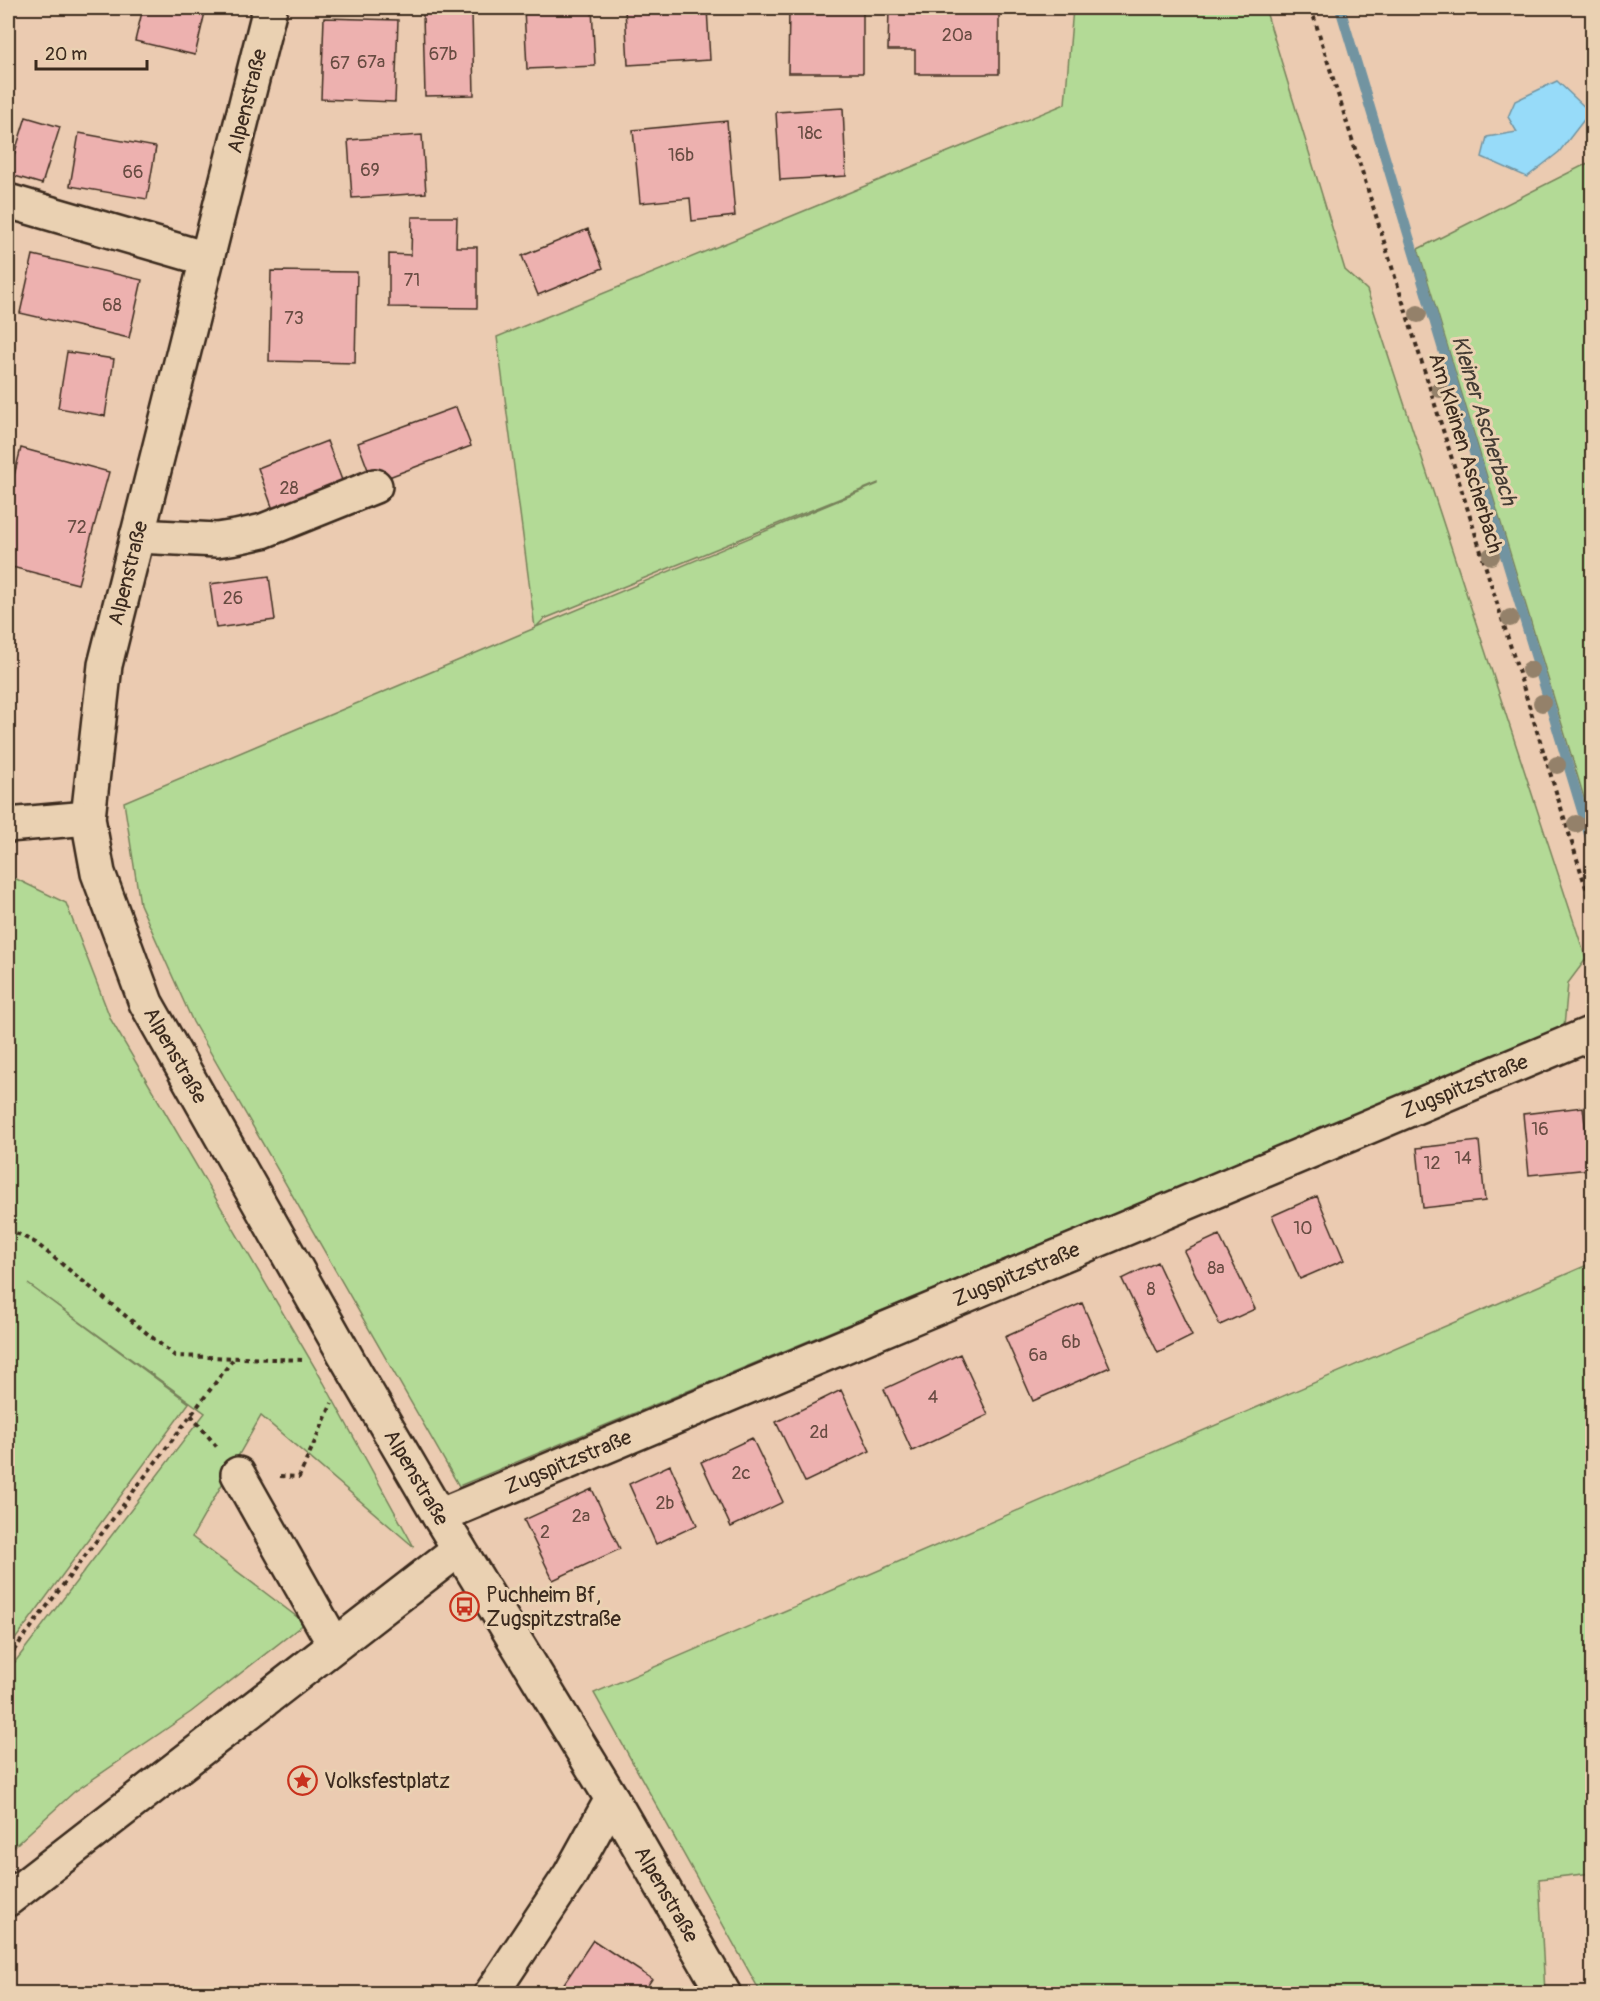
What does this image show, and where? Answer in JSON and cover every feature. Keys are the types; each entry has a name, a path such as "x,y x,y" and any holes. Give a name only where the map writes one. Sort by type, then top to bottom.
{"street":[{"name":"Alpenstraße","path":"270,8 105,665 88,818 98,873 146,1003 349,1362 439,1516 612,1799 724,1994"},
{"path":"8,201 207,259"},
{"path":"138,536 217,540 236,537 263,531 375,486"},
{"path":"8,825 88,818"},
{"name":"Zugspitzstraße","path":"439,1516 1593,1033"},
{"path":"238,1474 334,1644"},
{"path":"8,1899 459,1549"},
{"path":"491,1994 570,1875 612,1799"}],"path":[{"name":"Am Kleinen Ascherbach","path":"1311,8 1593,907"},
{"path":"8,1229 36,1243 175,1356 349,1362"},
{"path":"8,1658 234,1358"},
{"path":"191,1415 238,1474 299,1477 334,1398"}],"green space":[{"path":"1073,8 1265,8 1345,270 1367,290 1586,959 1568,983 1564,1027 459,1486 193,1022 140,904 124,802 535,628 497,337 1065,104","holes":["878,484 536,627 544,619"]},
{"path":"1592,161 1592,824 1418,249"},
{"path":"8,875 66,903 111,1020 324,1383 414,1547 261,1416 192,1537 305,1623 191,1712 74,1792 8,1852 8,1671 205,1413 28,1284 189,1403 8,1649"},
{"path":"1592,1263 1592,1873 1539,1879 1545,1993 761,1993 594,1693"}],"water":[{"path":"1557,81 1590,112 1559,152 1527,177 1482,157 1487,137 1517,132 1508,117 1515,101"}],"building":[{"path":"143,8 206,8 195,55 135,41"},
{"path":"524,8 592,8 595,66 527,69"},
{"path":"625,8 707,8 710,60 628,65"},
{"path":"789,8 863,8 863,73 788,73"},
{"path":"889,8 999,8 999,74 915,74 915,50 888,50"},
{"path":"472,13 474,95 425,96 423,14"},
{"path":"324,18 398,20 395,102 321,99"},
{"path":"843,108 846,176 780,180 776,112"},
{"path":"26,117 60,127 42,184 8,174"},
{"path":"727,121 735,216 692,221 690,198 640,203 633,130"},
{"path":"79,133 156,147 147,199 70,186"},
{"path":"422,135 426,193 352,198 348,140"},
{"path":"412,217 457,217 456,247 477,247 477,308 389,307 389,254 411,255"},
{"path":"588,229 603,268 538,295 522,256"},
{"path":"33,255 142,280 129,338 20,313"},
{"path":"271,271 357,272 355,363 269,361"},
{"path":"8,293 15,295 8,327"},
{"path":"67,352 114,359 105,416 58,408"},
{"path":"456,407 471,446 373,483 358,443"},
{"path":"327,441 345,488 275,515 258,468"},
{"path":"21,448 109,472 78,584 8,566 8,499"},
{"path":"269,576 275,620 216,628 210,584"},
{"path":"1583,1107 1590,1169 1529,1175 1523,1114"},
{"path":"1479,1141 1485,1201 1423,1208 1417,1148"},
{"path":"1317,1196 1344,1260 1300,1279 1272,1216"},
{"path":"1219,1235 1255,1309 1220,1325 1184,1251"},
{"path":"1157,1262 1192,1336 1158,1353 1122,1279"},
{"path":"1082,1303 1110,1367 1033,1401 1005,1337"},
{"path":"960,1354 988,1415 912,1451 884,1389"},
{"path":"841,1390 870,1451 805,1482 776,1422"},
{"path":"752,1438 783,1502 731,1527 701,1462"},
{"path":"670,1465 697,1525 656,1544 629,1484"},
{"path":"592,1489 620,1549 553,1580 524,1520"},
{"path":"593,1940 652,1979 642,1994 557,1994"}],"waterway":[{"name":"Kleiner Ascherbach","path":"1340,8 1592,844"}],"place":[{"name":"Puchheim Bf, Zugspitzstraße","path":"465,1607"},
{"name":"Volksfestplatz","path":"303,1781"}]}
